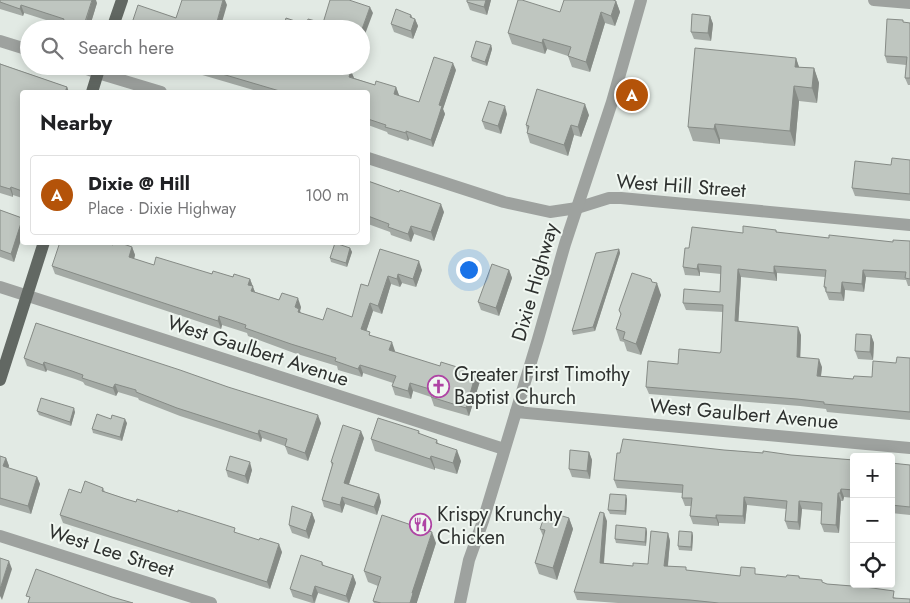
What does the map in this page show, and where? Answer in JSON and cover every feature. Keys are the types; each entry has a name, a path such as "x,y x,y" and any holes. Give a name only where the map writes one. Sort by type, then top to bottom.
{"main road":[{"path":"115,20 122,0"},
{"path":"93,90 97,75"},
{"path":"0,380 43,245"}],"street":[{"name":"Dixie Highway","path":"460,603 469,560 483,521 577,208 612,102 641,0"},
{"path":"874,0 910,3"},
{"path":"0,41 20,47"},
{"path":"115,75 156,90"},
{"name":"West Hill Street","path":"370,159 526,208 550,212 577,208 609,198 621,198 910,225"},
{"name":"West Gaulbert Avenue","path":"0,287 504,449"},
{"name":"West Gaulbert Avenue","path":"516,412 910,448"},
{"name":"West Lee Street","path":"0,536 211,603"}],"building":[{"path":"0,0 92,0 86,20 64,20 21,5 20,9 0,2"},
{"path":"182,0 223,0 217,20 133,20 138,5 176,18"},
{"path":"330,0 349,0 370,7 365,20 324,20"},
{"path":"467,0 486,0 484,7 467,2"},
{"path":"518,0 560,12 564,0 616,1 611,16 601,12 586,62 568,56 571,47 543,39 542,43 508,33"},
{"path":"396,9 411,15 410,17 415,19 411,31 391,24"},
{"path":"692,14 710,16 708,33 691,32"},
{"path":"887,19 903,20 903,22 910,23 910,78 905,78 907,57 885,56"},
{"path":"476,41 491,45 485,62 471,57"},
{"path":"695,48 796,58 795,67 814,68 812,88 794,86 790,131 715,124 714,129 688,127"},
{"path":"434,57 453,63 439,105 442,106 431,140 406,131 406,133 385,127 386,125 370,120 370,90 276,90 225,75 350,75 349,77 375,85 376,81 396,87 394,94 419,102"},
{"path":"0,64 20,71 20,75 32,75 67,87 66,90 20,90 20,190 0,186"},
{"path":"537,89 585,104 578,127 571,125 564,145 527,133 529,126 526,125"},
{"path":"489,101 505,106 498,126 482,121"},
{"path":"892,158 910,160 910,194 852,188 855,161 891,165"},
{"path":"370,182 441,204 431,232 411,226 408,234 388,227 389,224 370,217"},
{"path":"0,210 20,217 20,226 11,254 0,250"},
{"path":"743,226 829,238 829,235 893,242 893,240 910,241 910,279 905,278 906,272 863,270 862,284 842,282 841,293 826,292 826,287 824,287 826,270 774,266 774,273 738,269 735,321 798,327 797,357 819,359 817,376 853,379 854,376 872,377 873,361 896,363 897,357 910,358 910,412 824,404 824,402 797,399 646,387 648,361 678,364 679,349 720,353 723,305 683,303 684,289 720,292 721,266 698,264 697,269 683,267 685,248 689,248 692,227 743,233"},
{"path":"59,245 126,245 132,247 129,257 154,265 156,257 212,274 213,271 233,277 234,274 250,279 248,285 253,286 251,291 279,300 282,293 298,298 295,307 299,309 298,312 323,320 327,308 352,317 361,284 368,286 380,249 419,261 413,279 398,274 397,279 388,276 378,306 370,303 361,329 370,332 369,335 392,342 389,350 440,366 441,362 476,373 466,408 431,397 433,390 410,383 408,391 392,386 396,376 360,365 358,369 335,361 336,358 245,328 246,325 219,316 218,321 52,266"},
{"path":"334,245 350,248 346,263 330,258"},
{"path":"619,249 593,327 572,331 596,253"},
{"path":"492,264 509,270 496,308 478,302"},
{"path":"632,273 657,283 636,344 623,339 625,332 616,329 621,314 619,310"},
{"path":"36,323 318,415 305,453 285,446 287,439 259,430 258,434 177,408 136,392 136,390 115,384 113,388 82,378 83,375 72,371 44,362 43,365 24,358"},
{"path":"856,334 871,335 870,352 855,351"},
{"path":"41,398 74,408 70,422 37,411"},
{"path":"97,414 111,419 112,415 125,419 120,437 92,429"},
{"path":"378,418 419,431 418,433 437,440 436,443 457,450 453,463 431,456 430,459 371,439"},
{"path":"343,425 361,431 344,483 379,494 374,507 342,497 340,505 322,500 333,463 331,462"},
{"path":"623,439 724,450 763,453 763,451 850,460 850,490 841,489 840,493 838,493 836,525 821,524 822,503 799,501 798,522 785,521 787,501 744,497 743,516 716,515 716,518 690,516 692,498 682,498 683,485 614,480 617,453 620,453"},
{"path":"570,450 589,452 587,471 569,469"},
{"path":"0,456 6,458 3,466 37,477 28,506 0,498"},
{"path":"230,456 250,462 245,476 226,470"},
{"path":"895,463 910,465 910,507 895,505"},
{"path":"85,481 103,488 102,491 126,499 136,502 137,499 178,512 178,510 235,528 234,532 279,544 267,582 60,515 69,489 81,493"},
{"path":"610,494 626,495 625,511 608,510"},
{"path":"292,506 312,513 306,531 289,525"},
{"path":"546,511 569,518 553,568 535,563 545,530 540,529"},
{"path":"600,512 604,513 600,563 633,566 633,563 648,564 651,531 668,533 664,566 686,567 686,570 740,576 741,567 755,568 755,574 786,577 787,575 799,576 799,578 822,580 822,582 827,584 850,586 850,588 872,588 894,591 893,598 910,599 910,603 719,603 574,592"},
{"path":"382,515 432,532 410,603 381,603 373,601 381,577 364,571"},
{"path":"616,525 646,528 645,542 615,539"},
{"path":"679,531 692,532 691,547 678,546"},
{"path":"301,555 322,562 322,565 353,575 346,596 315,586 312,596 290,589"},
{"path":"0,558 9,561 0,589"},
{"path":"36,569 133,603 28,603 30,597 26,596"}],"place":[{"name":"Dixie @ Hill","path":"632,95"},
{"name":"Greater First Timothy Baptist Church","path":"438,386"},
{"name":"Krispy Krunchy Chicken","path":"421,525"}]}
